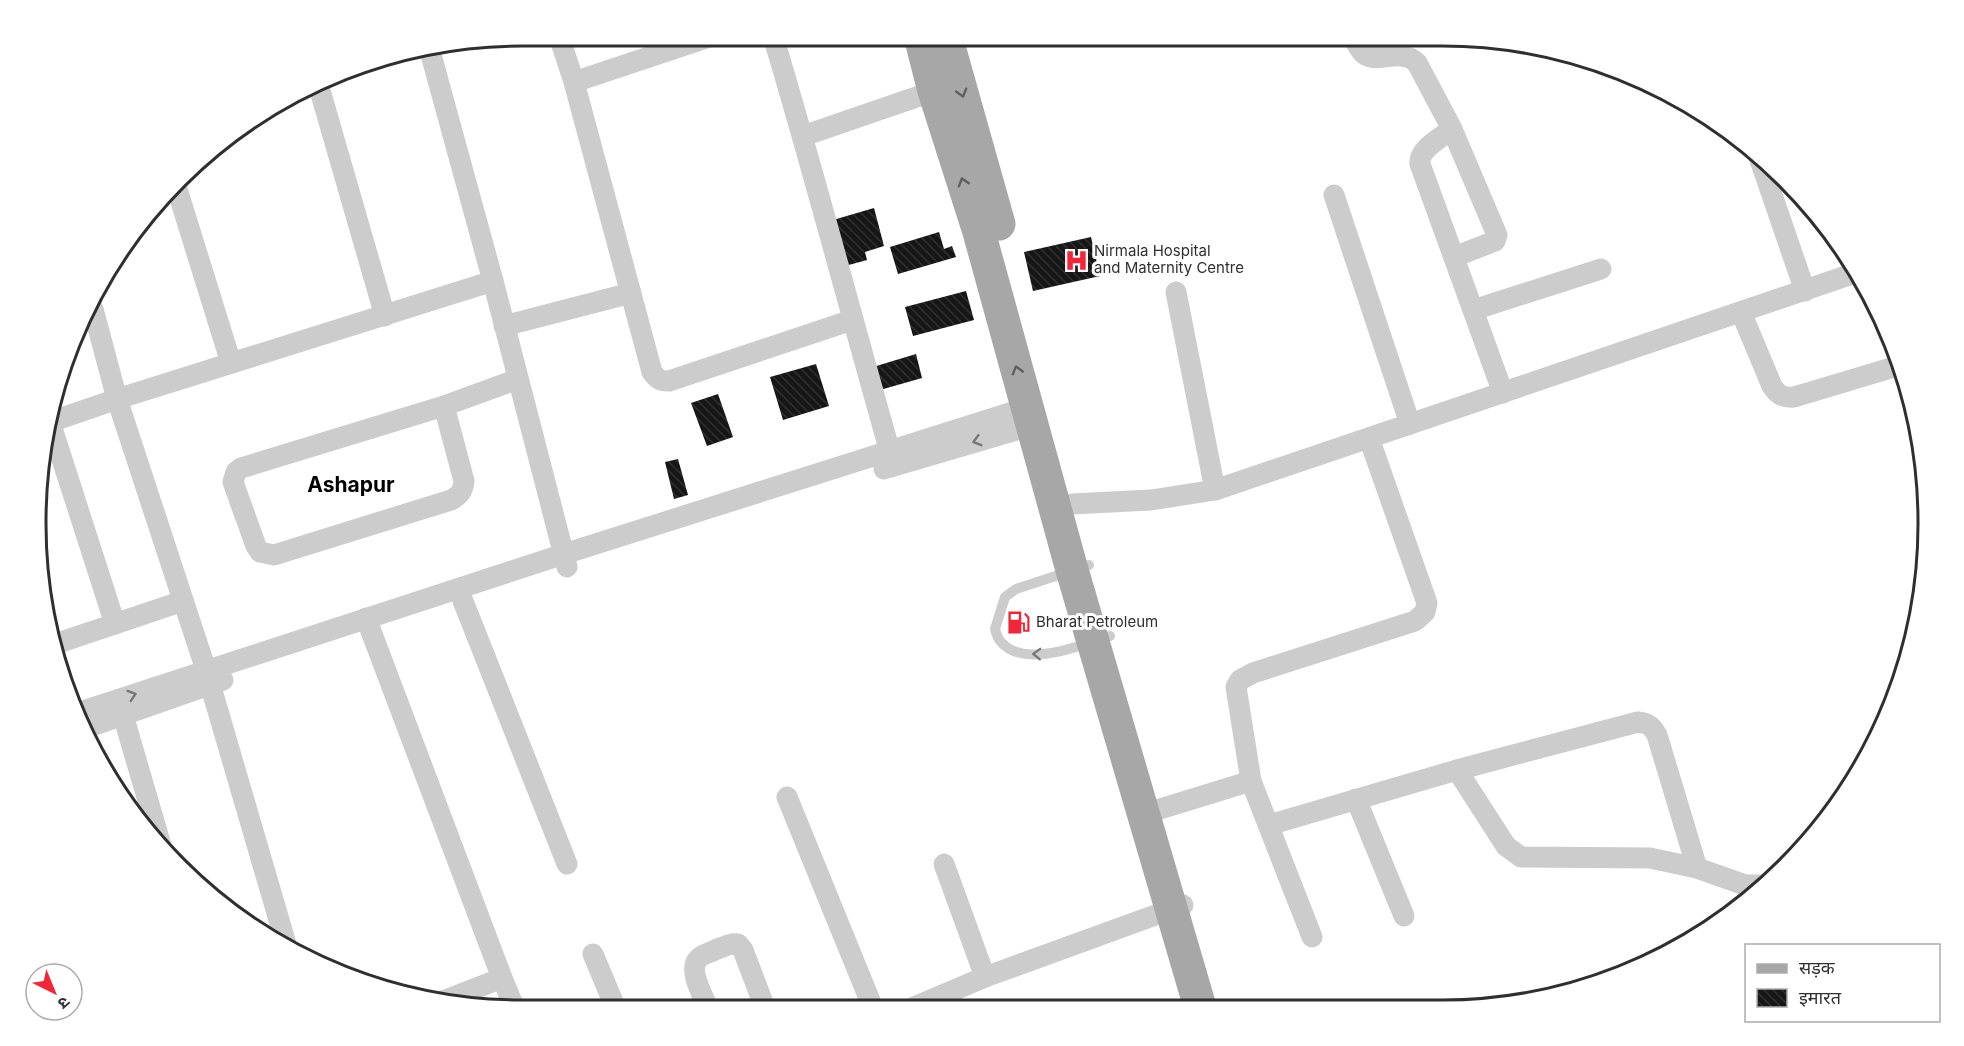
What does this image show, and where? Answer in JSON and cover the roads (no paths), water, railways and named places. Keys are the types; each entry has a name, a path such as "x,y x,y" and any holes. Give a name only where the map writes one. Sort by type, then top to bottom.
{"main road":[{"path":"923,46 934,91 979,232 1031,416 1081,567 1179,906 1213,1000"},
{"path":"949,46 1048,400 1072,504 1081,567"},
{"path":"1101,639 1160,808 1199,1000"}],"street":[{"path":"562,46 652,372 656,378 669,381 852,320"},
{"path":"574,82 682,46"},
{"path":"776,46 892,459"},
{"path":"1358,46 1364,55 1372,58 1403,54 1417,63 1452,129 1496,228 1497,235 1495,241 1488,245 1454,257"},
{"path":"431,56 493,281 565,561"},
{"path":"803,136 934,91"},
{"path":"320,92 385,316"},
{"path":"1452,129 1424,151 1419,159 1503,393"},
{"path":"1765,174 1805,291"},
{"path":"179,194 231,363"},
{"path":"1334,195 1410,424"},
{"path":"1473,310 1601,269"},
{"path":"1072,504 1151,500 1215,490 1848,276"},
{"path":"59,419 493,281"},
{"path":"1176,292 1215,490"},
{"path":"504,326 631,293"},
{"path":"1741,312 1772,386 1776,393 1782,396 1794,397 1891,367"},
{"path":"95,315 117,399 208,677 283,935"},
{"path":"444,405 464,481 459,495 274,555 260,552 233,482 236,472 241,468 444,405 518,379"},
{"path":"86,711 208,677 565,561 1031,416"},
{"path":"55,437 115,624"},
{"path":"1312,937 1251,781 1236,687 1240,680 1253,673 1415,621 1425,612 1427,603 1369,438"},
{"path":"368,624 463,601 565,561"},
{"path":"463,601 567,864"},
{"path":"62,642 183,602"},
{"path":"368,624 511,999"},
{"path":"92,726 123,715 208,677"},
{"path":"123,715 155,825"},
{"path":"1269,825 1457,770 1638,722 1646,723 1657,735 1697,868"},
{"path":"1457,770 1506,846 1521,857 1650,858 1697,868 1750,885"},
{"path":"1160,808 1251,781"},
{"path":"787,797 870,1000"},
{"path":"1356,799 1404,916"},
{"path":"944,864 985,977"},
{"path":"936,1000 985,977 1179,906"},
{"path":"705,1000 695,974 696,961 700,956 732,944 738,944 743,950 762,1000"},
{"path":"593,954 612,1000"},
{"path":"459,995 502,978"}],"lane":[{"path":"1081,567 1016,589 1005,597 995,629 1000,642 1016,652 1043,655 1101,639"}],"place":[{"name":"Nirmala Hospital and Maternity Centre","path":"1076,260"},
{"name":"Bharat Petroleum","path":"1018,622"}],"district":[{"name":"Ashapur","path":"351,485"}]}
